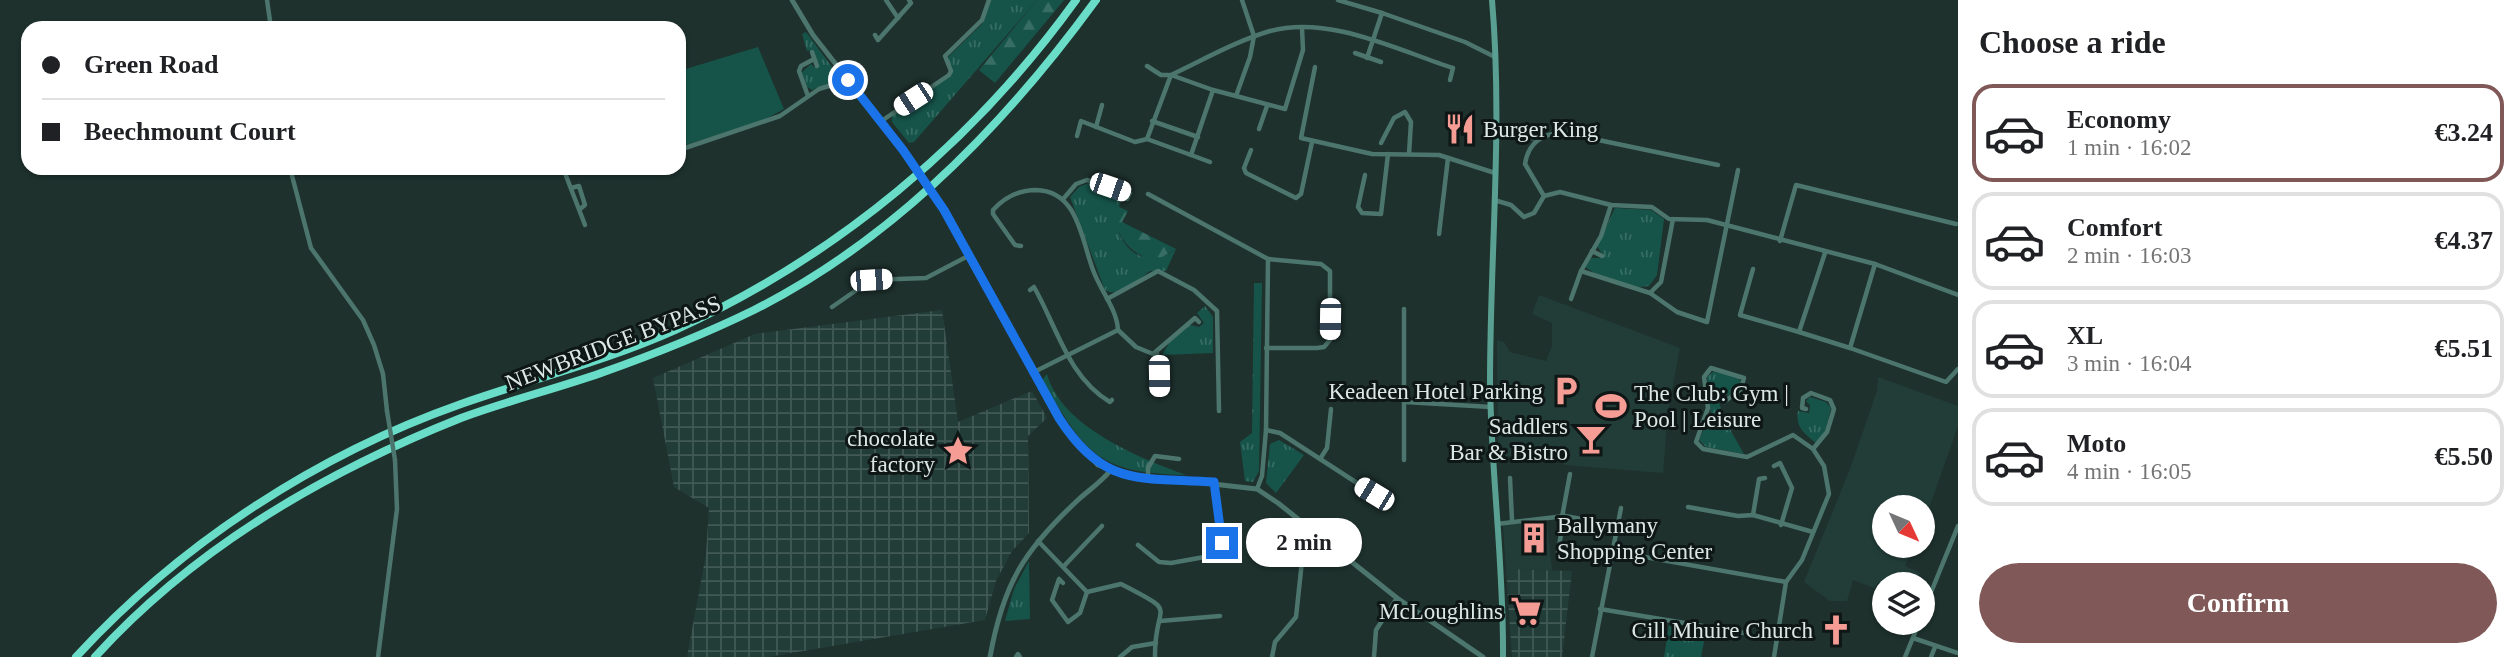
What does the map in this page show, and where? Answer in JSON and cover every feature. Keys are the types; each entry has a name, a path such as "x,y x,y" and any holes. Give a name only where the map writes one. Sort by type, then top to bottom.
{"highway":[{"name":"NEWBRIDGE BYPASS","path":"76,657 122,611 207,540 323,466 395,431 459,405 599,359 674,330 743,296 800,263 881,205 956,140 1023,69 1076,0"},
{"name":"NEWBRIDGE BYPASS","path":"95,657 161,594 215,550 290,500 368,458 463,418 602,373 667,347 753,310 808,279 925,192 1007,112 1096,0"}],"main road":[{"path":"1492,0 1497,128 1493,200 1490,407 1503,657"}],"street":[{"path":"267,0 270,21"},
{"path":"792,0 944,210 1065,428 1091,459 1110,471 1148,478 1214,482 1257,489 1397,598 1482,657"},
{"path":"887,0 898,18"},
{"path":"875,35 878,40 911,2 909,0"},
{"path":"880,122 949,75 951,71 945,56 982,20 989,0"},
{"path":"1236,96 1254,36 1242,0"},
{"path":"1338,0 1465,42 1496,57"},
{"path":"1367,58 1382,13"},
{"path":"1147,66 1161,75 1171,75 1285,110 1303,50 1302,27"},
{"path":"1147,139 1171,75 1254,36 1283,28 1326,29 1373,42 1453,68 1450,80"},
{"path":"812,52 817,66"},
{"path":"1355,53 1381,62"},
{"path":"808,96 799,71 801,66 814,59"},
{"path":"1315,66 1301,138 1388,154 1448,158 1495,173"},
{"path":"686,147 780,116 808,96 848,80"},
{"path":"1191,155 1213,90"},
{"path":"1096,127 1102,105"},
{"path":"1259,129 1267,106"},
{"path":"1381,142 1394,118 1405,113 1411,122 1409,154"},
{"path":"1077,136 1081,121 1135,142 1147,139 1210,162"},
{"path":"1152,121 1198,137"},
{"path":"1497,128 1518,136 1539,139"},
{"path":"1544,196 1525,164 1528,152 1539,139 1551,133 1564,133 1718,165"},
{"path":"1251,149 1244,168 1246,173 1296,198 1301,194 1312,142"},
{"path":"1365,176 1359,207 1362,213 1381,214 1388,154"},
{"path":"1439,234 1448,158"},
{"path":"1581,271 1650,293 1677,312 1707,322 1738,170"},
{"path":"291,175 300,217 311,248 363,320 383,374 395,460 397,509 378,657"},
{"path":"566,175 585,225"},
{"path":"1064,198 1076,184 1087,180 1129,193 1127,199"},
{"path":"1780,241 1796,184 1956,224"},
{"path":"571,188 579,186 582,190 585,205 580,209"},
{"path":"1020,246 1015,244 993,214 993,210 1019,192 1049,190 1064,198 1075,218 1092,269 1118,330 1144,352 1157,353"},
{"path":"1493,200 1506,202 1524,217 1534,213 1544,196 1560,192 1611,205 1652,207 1673,219 1707,220 1875,264 1958,295"},
{"path":"1148,194 1269,259 1321,264 1330,271 1330,340 1317,348 1266,348"},
{"path":"1571,299 1581,271 1601,236 1611,205"},
{"path":"1650,293 1661,282 1673,219"},
{"path":"1592,251 1602,256"},
{"path":"1799,332 1825,253"},
{"path":"832,307 871,280 926,278 970,254"},
{"path":"1257,489 1264,467 1266,430 1269,259"},
{"path":"1850,348 1875,264"},
{"path":"1753,269 1740,315 1850,348 1946,382 1958,369"},
{"path":"1107,299 1158,271 1208,301 1217,312 1219,411"},
{"path":"870,273 871,280"},
{"path":"1034,288 1066,355 1084,381 1102,397 1110,402 1112,400"},
{"path":"1404,309 1404,460"},
{"path":"1154,392 1159,394 1157,353 1180,329 1195,318 1199,322"},
{"path":"1034,372 1118,330"},
{"path":"1721,399 1724,402 1735,396 1744,379 1711,368 1704,377 1708,408 1696,442 1703,449 1747,457 1793,435 1799,436 1813,449 1828,478 1829,494 1814,532 1802,560 1786,582 1774,657"},
{"path":"1806,409 1802,408 1803,398 1811,393 1830,400 1834,409 1827,432 1813,449"},
{"path":"1405,402 1490,407"},
{"path":"1320,459 1327,448 1331,408"},
{"path":"1266,430 1280,433 1374,494 1388,498"},
{"path":"1148,478 1148,468 1155,456 1179,458"},
{"path":"1774,466 1780,463 1792,488 1782,525"},
{"path":"990,657 997,620 1012,578 1038,541 1110,471"},
{"path":"1558,552 1570,474"},
{"path":"1510,478 1512,520"},
{"path":"1753,515 1759,479 1765,478"},
{"path":"1138,545 1159,562 1171,563 1222,553 1214,482"},
{"path":"1688,507 1738,516 1753,515 1814,532"},
{"path":"1592,657 1621,508"},
{"path":"1497,524 1512,520 1563,517 1581,519"},
{"path":"1064,566 1102,526"},
{"path":"1935,583 1958,526"},
{"path":"1272,657 1275,642 1296,617 1302,561 1320,537"},
{"path":"1038,541 1087,592"},
{"path":"1611,551 1786,582"},
{"path":"1063,583 1059,579 1052,600 1068,622 1080,613 1087,592"},
{"path":"1087,592 1121,584 1158,602 1162,610 1155,657"},
{"path":"1374,657 1376,630 1397,598"},
{"path":"1600,609 1745,633"},
{"path":"1160,621 1218,618"},
{"path":"1905,657 1914,635"},
{"path":"1913,638 1935,647 1958,651"},
{"path":"1120,657 1132,647 1156,643"},
{"path":"1931,657 1935,647"}],"shaded area":[{"path":"1539,295 1680,348 1668,411 1663,473 1565,465 1556,457 1498,456 1497,340 1504,342 1510,352 1546,361 1552,346 1552,323 1532,314"},
{"path":"942,310 958,422 1032,391 1047,418 1028,436 1029,533 1012,551 996,581 985,620 768,657 687,657 706,554 709,508 674,487 653,378 755,334"},
{"path":"1878,377 1958,406 1958,426 1934,495 1872,495 1872,558 1908,558 1905,566 1918,572 1872,572 1872,587 1853,580 1847,601 1830,601 1804,582 1850,469 1877,391"},
{"path":"1507,521 1547,521 1552,570 1506,569 1503,526"},
{"path":"1506,569 1572,571 1562,657 1512,657"}],"green space":[{"path":"991,0 1037,0 914,142 909,143 892,122 892,115 952,75 948,57 982,24"},
{"path":"1037,0 1064,0 995,83 979,70"},
{"path":"806,32 838,75 834,81 812,90 806,86 802,72 811,64 818,66 813,50 807,51 802,34"},
{"path":"758,47 784,109 762,121 686,145 686,69"},
{"path":"1089,183 1123,195 1117,221 1126,245 1136,254 1147,258 1161,257 1176,249 1166,271 1150,271 1129,287 1116,292 1105,290 1070,197 1079,187"},
{"path":"1123,195 1119,207 1128,211 1122,222 1176,249 1155,261 1135,252 1127,244 1117,226 1116,216 1118,206"},
{"path":"1615,208 1651,210 1664,219 1657,275 1649,286 1616,282 1586,267 1591,258 1601,258 1603,255 1597,246"},
{"path":"1254,283 1262,283 1259,471 1253,482 1245,481 1240,442 1252,433"},
{"path":"1205,306 1213,317 1213,353 1162,355 1171,340 1190,325 1199,327 1204,323 1197,313"},
{"path":"1714,371 1738,378 1742,383 1730,396 1722,393 1717,399 1721,408 1719,410 1744,454 1706,447 1699,440 1711,414 1707,377"},
{"path":"1047,374 1055,393 1068,410 1085,425 1125,450 1186,475 1132,470 1097,454 1083,442 1057,405 1042,380"},
{"path":"1810,397 1826,402 1831,408 1825,432 1816,443 1799,426 1797,417 1798,411 1809,413 1810,405 1806,401"},
{"path":"1279,440 1304,455 1276,493 1266,483 1270,444"},
{"path":"1029,561 1030,619 1005,621 1014,589"},
{"path":"1669,625 1706,631 1701,657 1664,657"}],"place":[{"name":"Burger King","path":"1460,129"},
{"name":"Keadeen Hotel Parking","path":"1566,391"},
{"name":"The Club: Gym | Pool | Leisure","path":"1611,406"},
{"name":"Saddlers Bar & Bistro","path":"1591,439"},
{"name":"chocolate factory","path":"958,451"},
{"name":"Ballymany Shopping Center","path":"1534,538"},
{"name":"McLoughlins","path":"1526,611"},
{"name":"Cill Mhuire Church","path":"1836,630"}],"route":[{"path":"848,80 903,150 944,210 1065,428 1091,459 1117,473 1148,478 1214,482 1214,499 1222,543"}]}
